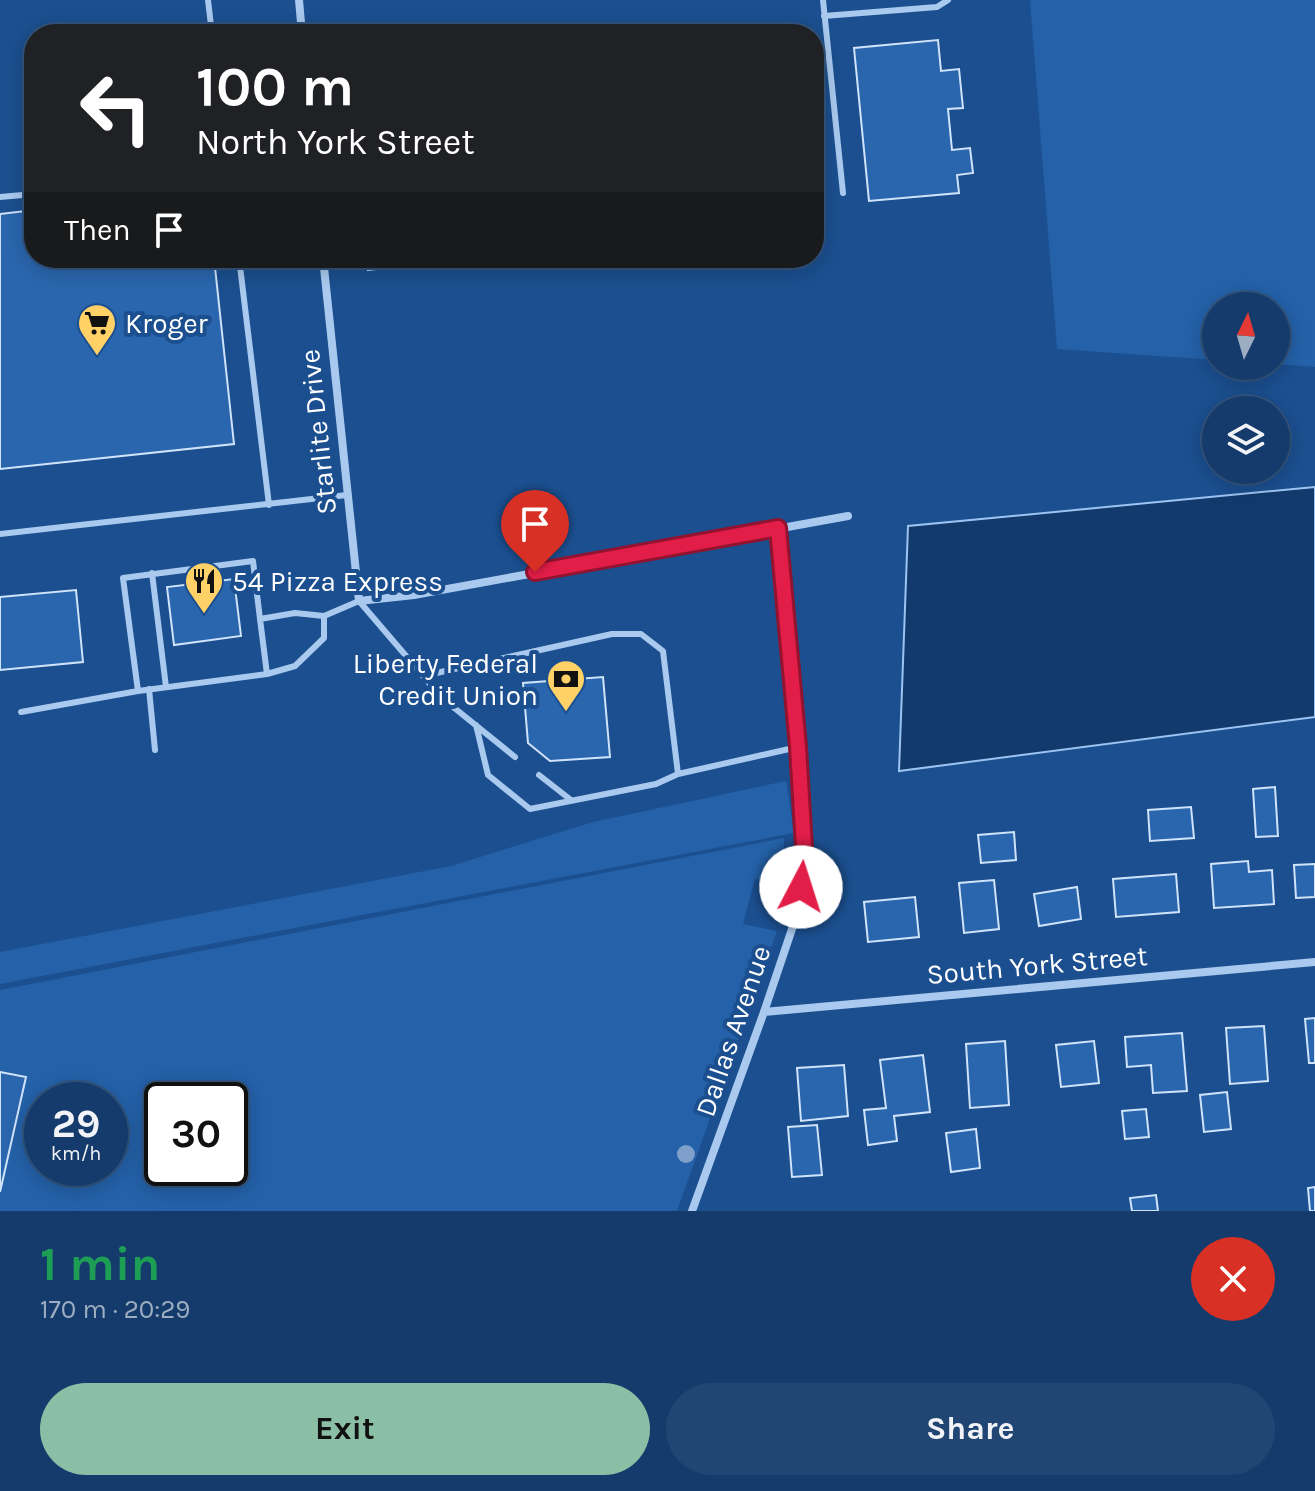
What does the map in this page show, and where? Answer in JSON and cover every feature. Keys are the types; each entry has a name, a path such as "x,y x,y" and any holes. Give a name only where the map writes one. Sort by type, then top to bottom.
{"street":[{"path":"299,0 301,24"},
{"name":"Starlite Drive","path":"324,268 359,601"},
{"path":"359,601 414,595 848,516"},
{"name":"Dallas Avenue","path":"692,1211 792,929 801,887 804,847 798,747 778,528"},
{"name":"South York Street","path":"764,1012 1315,962"}],"lane":[{"path":"208,0 211,24"},
{"path":"823,0 843,193"},
{"path":"896,0 897,10"},
{"path":"824,16 937,7 948,0"},
{"path":"0,197 24,195"},
{"path":"240,268 269,505"},
{"path":"0,534 347,495"},
{"path":"138,691 123,578 152,573 253,561 267,674"},
{"path":"152,573 166,687"},
{"path":"260,619 295,613 324,616 359,601 442,698 515,757"},
{"path":"21,712 149,689 267,674 295,666 324,638 324,616"},
{"path":"423,676 612,634 641,634 663,651 678,774"},
{"path":"149,689 155,750"},
{"path":"476,725 488,775 530,809 656,784 678,774 798,747"},
{"path":"539,775 571,800"}],"shaded area":[{"path":"1030,0 1315,0 1315,367 1290,365 1290,292 1202,292 1202,359 1057,349"},
{"path":"1315,487 1315,717 899,771 908,526"},
{"path":"786,781 794,833 0,984 0,952 451,866 593,822"},
{"path":"784,838 784,881 755,879 743,924 777,931 677,1211 0,1211 0,990"}],"building":[{"path":"938,40 941,71 959,69 963,108 948,109 952,150 970,148 973,173 957,175 959,193 869,201 854,48"},
{"path":"24,211 24,268 215,268 234,444 0,469 0,214"},
{"path":"234,579 241,636 174,645 167,587"},
{"path":"76,590 83,662 0,670 0,597"},
{"name":"Liberty Federal Credit Union","path":"603,677 610,757 550,761 528,743 523,683"},
{"path":"1275,787 1278,836 1256,837 1253,789"},
{"path":"1191,807 1194,838 1150,841 1148,810"},
{"path":"1014,832 1016,860 981,863 978,835"},
{"path":"1248,861 1249,872 1272,870 1274,904 1214,908 1211,864"},
{"path":"1315,864 1315,897 1296,898 1294,865"},
{"path":"1176,874 1179,912 1116,917 1113,879"},
{"path":"994,880 999,929 964,933 959,883"},
{"path":"1077,887 1081,919 1039,926 1034,894"},
{"path":"915,897 919,937 868,942 864,902"},
{"path":"1315,1018 1315,1063 1309,1063 1305,1019"},
{"path":"1264,1026 1268,1081 1230,1084 1226,1028"},
{"path":"1182,1033 1187,1091 1153,1093 1151,1065 1127,1067 1125,1037"},
{"path":"1005,1041 1009,1105 970,1108 966,1044"},
{"path":"1094,1041 1099,1083 1061,1087 1056,1045"},
{"path":"923,1055 930,1112 894,1116 897,1141 868,1145 864,1110 886,1108 880,1060"},
{"path":"844,1065 848,1116 801,1121 797,1068"},
{"path":"0,1072 26,1077 0,1192"},
{"path":"1227,1092 1231,1129 1204,1132 1200,1095"},
{"path":"1146,1109 1149,1137 1125,1139 1122,1111"},
{"path":"817,1125 822,1175 792,1177 788,1127"},
{"path":"976,1129 980,1168 951,1172 946,1133"},
{"path":"1315,1187 1315,1211 1310,1211 1308,1188"},
{"path":"1156,1195 1158,1211 1132,1211 1130,1198"}],"place":[{"name":"Kroger","path":"97,357"},
{"name":"54 Pizza Express","path":"204,615"},
{"name":"Liberty Federal Credit Union","path":"566,713"}],"route":[{"path":"535,572 778,528 798,747 804,847 801,887"}]}
